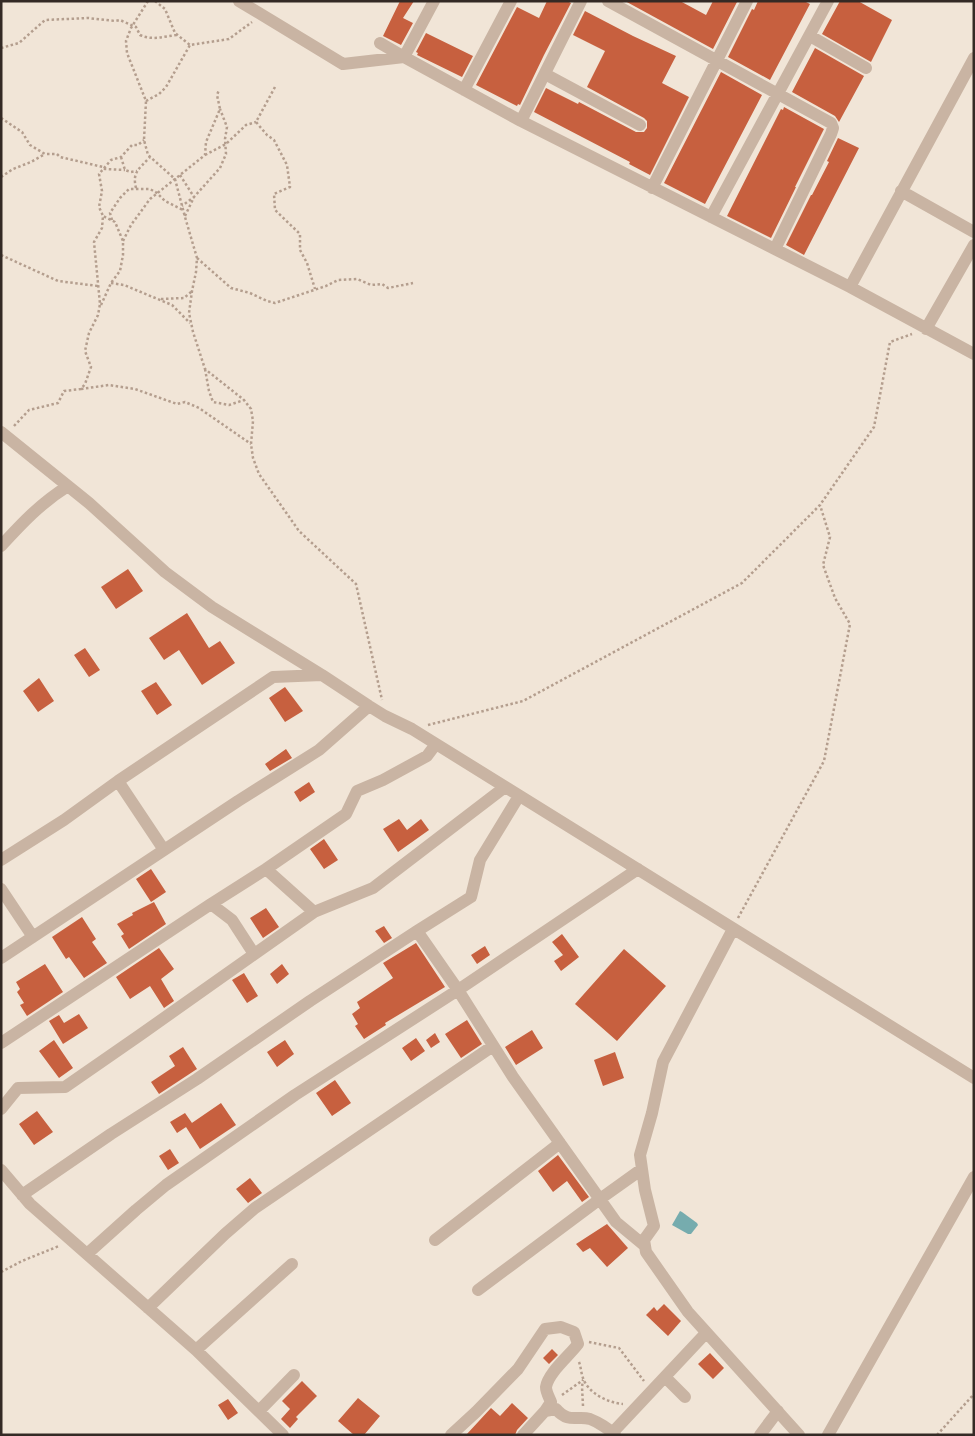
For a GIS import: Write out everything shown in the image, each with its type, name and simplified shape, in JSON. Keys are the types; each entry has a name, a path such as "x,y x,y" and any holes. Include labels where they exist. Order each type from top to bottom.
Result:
{"street":[{"path":"239,1 343,64 404,57"},
{"path":"404,57 434,1"},
{"path":"464,90 510,1"},
{"path":"521,121 581,1"},
{"path":"608,1 831,123 833,128 832,134 775,249"},
{"path":"652,188 747,1"},
{"path":"711,217 828,1"},
{"path":"810,36 866,68"},
{"path":"380,43 521,121 850,287 974,354"},
{"path":"850,287 974,58"},
{"path":"545,74 640,125"},
{"path":"901,191 974,232"},
{"path":"926,329 974,245"},
{"path":"3,433 68,486 165,572 212,607 385,716 412,729 974,1078"},
{"path":"1,546 29,515 50,497 68,486"},
{"path":"1,860 64,820 272,677 322,675"},
{"path":"1,958 238,801 319,750 369,706"},
{"path":"1,1043 211,904 266,870 346,814 357,791 383,780 427,756 436,744"},
{"path":"118,782 164,850"},
{"path":"1,1109 18,1088 65,1087 314,912 373,888 505,787"},
{"path":"22,1195 111,1134 471,897 480,860 519,796"},
{"path":"87,1254 166,1185 295,1095 458,990 638,869"},
{"path":"266,870 314,912"},
{"path":"1,890 34,937"},
{"path":"211,904 232,920 254,954"},
{"path":"733,928 663,1062 652,1113 640,1154 645,1190 654,1226 644,1240 646,1252 688,1312 799,1435"},
{"path":"417,931 458,990 513,1078 616,1222 645,1246"},
{"path":"148,1308 255,1208 494,1046"},
{"path":"435,1240 560,1143"},
{"path":"478,1290 642,1169"},
{"path":"1,1170 30,1204 196,1350 283,1435"},
{"path":"828,1435 974,1177"},
{"path":"196,1350 292,1264"},
{"path":"451,1435 518,1369 545,1329 561,1327 574,1332 576,1344 550,1375 546,1385 548,1406 523,1435"},
{"path":"548,1406 572,1419 590,1419 614,1433 706,1333"},
{"path":"259,1411 294,1375"},
{"path":"662,1380 685,1397"},
{"path":"760,1435 778,1411"}],"path":[{"path":"148,1 132,26 126,42 127,53 146,101 144,140 150,157 175,179 184,217 197,258 189,313 192,332 205,369 212,402 229,405 244,400"},
{"path":"155,1 165,9 175,33 190,45 229,40 256,18 274,23"},
{"path":"1,48 19,43 46,20 88,18 120,20 136,27 140,35 146,38 158,39 178,35"},
{"path":"146,101 160,94 166,87 190,45"},
{"path":"123,241 131,225 150,199 204,156 226,144 246,125 256,122 275,87"},
{"path":"182,208 220,168 226,154 227,127 220,109 217,95 219,90"},
{"path":"204,156 206,142 220,109"},
{"path":"1,118 22,132 30,145 45,154"},
{"path":"256,122 266,135 274,140 287,165 290,187 274,194 275,210 300,234 300,250 307,262 315,289"},
{"path":"81,389 85,384 91,367 85,350 99,309 94,242 102,228 103,216 99,208 102,190 99,174 103,167 111,160 121,157 132,145 138,145 144,140"},
{"path":"1,177 13,169 45,154 57,154 60,157 105,169 137,171"},
{"path":"121,157 125,170"},
{"path":"136,188 134,180 137,171 150,157"},
{"path":"180,174 194,197"},
{"path":"112,220 110,213 129,189 150,189 158,193 164,201 182,208"},
{"path":"184,217 194,197"},
{"path":"99,309 111,284 120,271 123,255 123,241 115,222 103,216"},
{"path":"1,255 58,281 98,286"},
{"path":"197,258 231,288 275,303 338,280 357,279 371,285 382,284 388,288 413,283"},
{"path":"111,284 124,285 172,305 191,324"},
{"path":"159,299 184,298 192,290"},
{"path":"412,729 523,701 742,582 820,505 874,427 890,342 926,329"},
{"path":"205,369 244,400 251,410 253,422 252,458 259,474 299,531 356,584 385,716"},
{"path":"3,433 29,410 58,403 64,391 109,385 135,389 177,404 185,402 199,408 251,444"},
{"path":"733,928 824,760 850,624 835,598 823,565 830,537 820,505"},
{"path":"1,1272 22,1261 71,1241"},
{"path":"590,1419 583,1406 583,1380 576,1344 619,1348 646,1383 662,1380"},
{"path":"583,1380 594,1394 617,1404 639,1404"},
{"path":"548,1406 583,1380"},
{"path":"937,1435 974,1394"}],"water":[{"path":"680,1211 698,1225 691,1234 672,1225"}],"building":[{"path":"400,1 414,1 403,18 413,23 401,45 383,36"},
{"path":"547,1 567,1 571,3 520,105 518,104 517,106 476,85 517,7 539,18"},
{"path":"625,1 680,1 706,15 713,1 737,2 713,49"},
{"path":"758,1 804,1 810,4 770,80 728,57 752,9 754,10"},
{"path":"840,1 858,1 892,20 871,62 822,34"},
{"path":"585,11 676,56 662,83 689,97 650,175 629,164 630,162 534,112 546,88 578,104 579,102 636,132 644,132 647,128 647,121 644,118 587,87 605,51 573,35"},
{"path":"426,33 473,56 462,77 417,55 418,53 416,52"},
{"path":"815,48 864,76 839,122 835,116 792,92"},
{"path":"721,72 762,95 705,204 664,183"},
{"path":"784,107 824,129 771,238 727,216 781,109 783,110"},
{"path":"838,138 859,148 804,255 786,245 829,162 827,161"},
{"path":"128,569 143,591 116,609 101,587"},
{"path":"187,613 209,648 220,641 235,663 202,685 179,650 164,660 149,638"},
{"path":"85,648 100,670 89,677 74,655"},
{"path":"39,678 54,701 38,712 23,691"},
{"path":"156,682 172,705 157,715 141,691"},
{"path":"285,687 303,711 285,722 269,698"},
{"path":"286,749 292,758 270,771 265,764"},
{"path":"309,782 315,792 300,802 294,792"},
{"path":"399,819 407,830 421,819 429,830 398,852 383,829"},
{"path":"324,839 338,860 324,869 310,849"},
{"path":"151,869 166,892 151,902 136,879"},
{"path":"154,902 166,924 129,949 121,936 124,934 117,924 133,915 132,913"},
{"path":"266,908 279,927 263,938 250,918"},
{"path":"82,917 96,939 92,942 107,963 84,978 69,957 66,959 52,937"},
{"path":"384,926 392,938 384,943 375,931"},
{"path":"562,934 579,957 561,971 554,961 563,955 552,942"},
{"path":"416,943 445,987 385,1023 386,1025 364,1039 355,1026 358,1024 352,1014 360,1008 357,1002 393,978 383,963"},
{"path":"485,946 490,955 477,964 471,955"},
{"path":"159,948 174,969 161,979 174,1001 164,1008 150,986 130,999 116,977"},
{"path":"624,949 666,986 617,1041 575,1004"},
{"path":"45,964 63,992 27,1016 20,1005 24,1003 17,992 20,989 16,982"},
{"path":"282,964 289,974 277,984 270,974"},
{"path":"244,973 258,996 247,1003 232,980"},
{"path":"79,1014 88,1028 63,1044 49,1021 59,1015 64,1023"},
{"path":"467,1020 482,1044 461,1058 445,1034"},
{"path":"532,1030 543,1048 516,1065 505,1047"},
{"path":"435,1033 440,1042 431,1048 426,1040"},
{"path":"416,1038 425,1051 411,1061 402,1048"},
{"path":"54,1040 73,1068 59,1078 39,1051"},
{"path":"285,1040 294,1054 277,1067 267,1052"},
{"path":"183,1047 197,1069 159,1094 151,1082 175,1066 169,1056"},
{"path":"615,1052 624,1078 603,1086 594,1060"},
{"path":"335,1080 351,1103 332,1116 316,1093"},
{"path":"221,1103 236,1125 200,1149 186,1127"},
{"path":"37,1111 53,1132 34,1145 19,1124"},
{"path":"185,1113 192,1123 177,1133 170,1122"},
{"path":"170,1149 179,1163 168,1170 159,1156"},
{"path":"558,1155 589,1197 582,1202 567,1181 553,1192 538,1171"},
{"path":"250,1178 262,1193 248,1203 236,1189"},
{"path":"607,1224 628,1248 607,1267 590,1248 583,1252 576,1244"},
{"path":"664,1304 681,1321 668,1336 646,1315 654,1307 657,1311"},
{"path":"552,1349 558,1355 549,1364 543,1358"},
{"path":"710,1353 724,1368 713,1379 698,1364"},
{"path":"302,1381 317,1396 296,1417 298,1419 290,1428 281,1419 290,1409 282,1401"},
{"path":"358,1398 380,1416 364,1435 354,1435 338,1421"},
{"path":"228,1399 238,1413 228,1420 218,1405"},
{"path":"512,1403 528,1418 515,1435 466,1435 491,1408 500,1416"}]}
